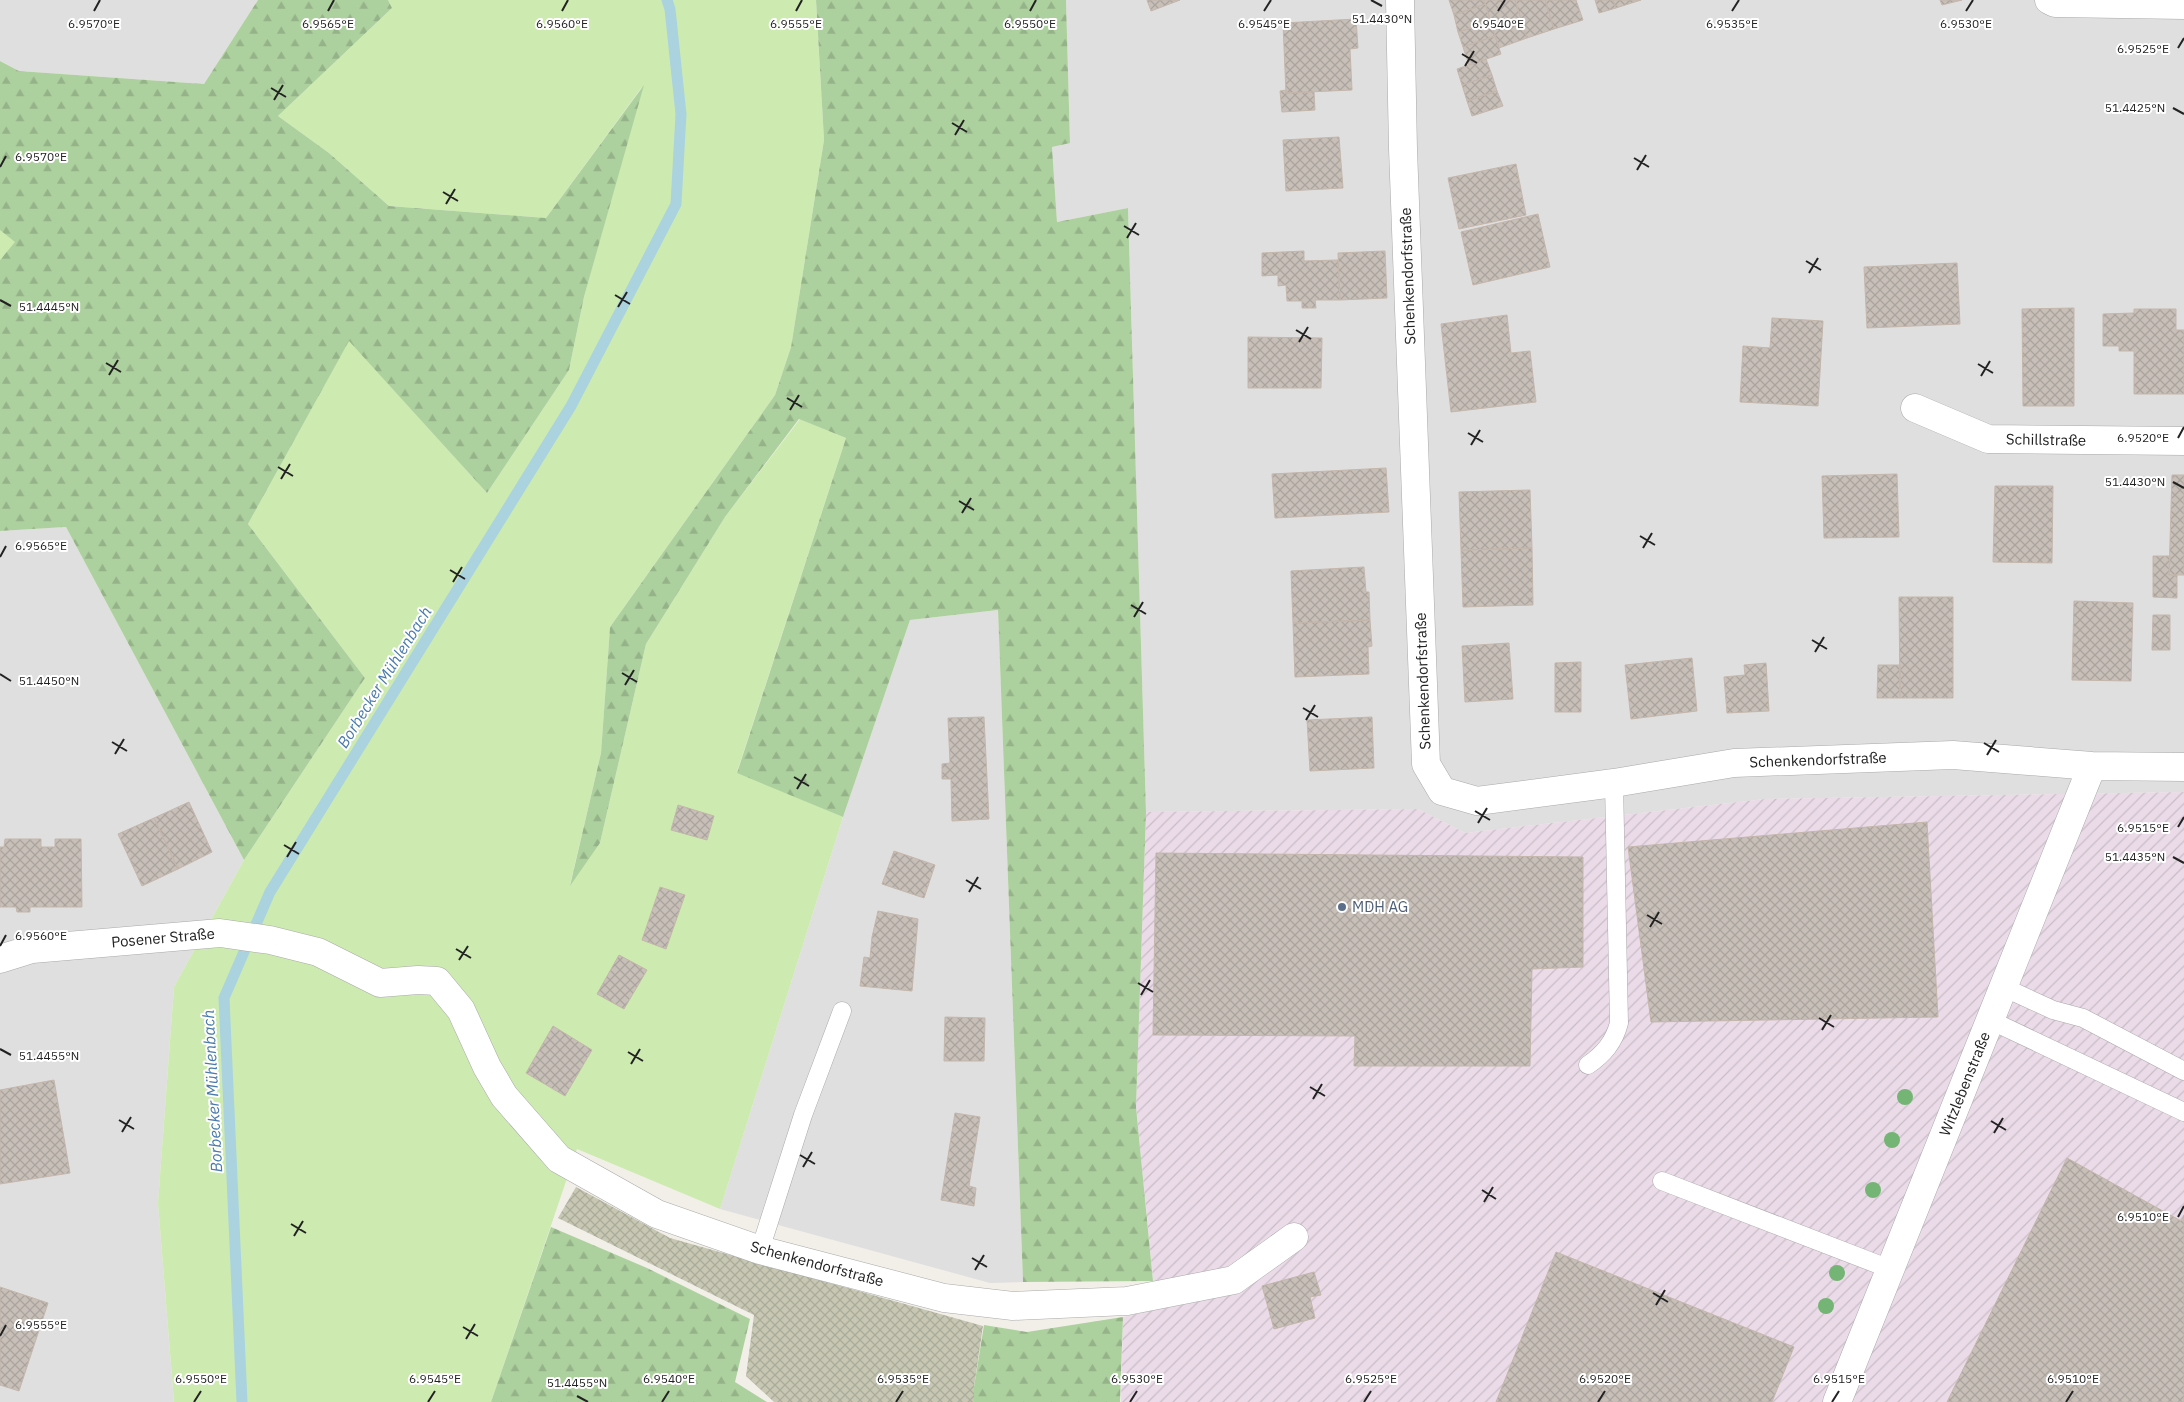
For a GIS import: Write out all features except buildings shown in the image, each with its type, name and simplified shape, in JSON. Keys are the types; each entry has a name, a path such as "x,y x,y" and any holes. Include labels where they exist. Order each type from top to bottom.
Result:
{"street":[{"name":"Schenkendorfstraße","path":"1400,0 1403,149 1426,764 1442,791 1477,801 1614,783 1734,763 1953,755 2092,766 2184,768"},
{"path":"2049,0 2055,3 2184,5"},
{"name":"Schillstraße","path":"1915,408 1988,439 2184,441"},
{"name":"Witzlebenstraße","path":"1837,1402 2092,766"},
{"name":"Posener Straße","path":"0,958 32,950 220,933 270,940 318,952 380,983 418,980 438,981"},
{"name":"Schenkendorfstraße","path":"438,981 461,1010 487,1067 504,1096 559,1159 657,1214 760,1250 944,1298 1013,1306 1127,1301 1234,1280 1294,1237"}],"lane":[{"path":"1588,1066 1603,1055 1615,1038 1619,1023 1614,783"},
{"path":"2003,987 2053,1010 2083,1018 2184,1071"},
{"path":"760,1250 803,1115 842,1011"},
{"path":"1990,1020 2184,1112"},
{"path":"1662,1181 1890,1269"}],"shaded area":[{"path":"0,0 258,0 204,84 19,71 0,61"},
{"path":"1066,0 2184,0 2184,792 1765,799 1465,833 1418,809 1146,812 1128,208 1057,222 1052,147 1070,142"},
{"path":"66,527 244,860 174,987 158,1203 174,1402 0,1402 0,531"},
{"path":"998,610 1023,1282 990,1283 720,1209 843,817 910,620"},
{"path":"2184,792 2184,1402 1121,1402 1123,1317 1156,1309 1136,1107 1146,812 1418,809 1465,833 1765,799"},
{"path":"576,1187 670,1238 983,1326 974,1387 974,1402 774,1402 746,1376 754,1315 558,1218"}],"green space":[{"path":"258,0 388,0 392,8 278,116 329,153 389,206 546,218 644,85 584,297 569,370 487,493 349,341 248,524 365,678 244,860 66,527 0,531 0,260 15,242 0,230 0,61 19,71 204,84"},
{"path":"388,0 816,0 824,140 791,347 775,395 610,627 601,753 570,885 600,843 646,644 725,517 800,419 846,438 737,772 843,817 720,1209 577,1149 491,1402 174,1402 158,1203 174,987 244,860 365,678 248,524 349,340 487,493 569,370 584,297 642,87 546,218 389,206 329,153 278,116 392,8"},
{"path":"816,0 1066,0 1070,143 1052,147 1057,222 1128,208 1146,812 1136,1107 1153,1281 1023,1282 998,610 910,620 843,817 737,773 846,438 799,419 725,517 646,644 600,843 570,886 601,753 610,627 775,395 791,347 824,140"},
{"path":"0,229 16,242 0,260"},
{"path":"551,1227 647,1268 750,1319 735,1382 767,1402 491,1402"},
{"path":"1123,1317 1120,1402 974,1402 974,1387 984,1325 1027,1332"}],"waterway":[{"name":"Borbecker Mühlenbach","path":"242,1402 224,998 270,892 571,406 676,204 681,114 670,9 667,0"}],"place":[{"name":"MDH AG","path":"1342,907"}]}
